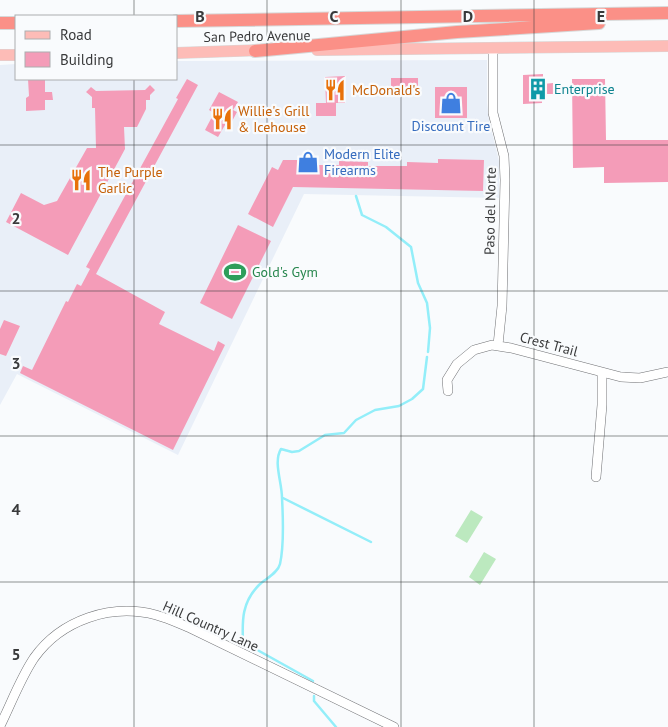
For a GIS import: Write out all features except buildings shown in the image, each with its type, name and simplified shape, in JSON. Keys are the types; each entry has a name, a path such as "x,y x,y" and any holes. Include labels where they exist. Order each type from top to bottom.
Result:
{"highway":[{"path":"178,21 668,13"},
{"path":"255,50 524,27 668,18"},
{"path":"0,24 15,23"}],"main road":[{"name":"San Pedro Avenue","path":"178,52 668,46"},
{"path":"0,55 15,55"}],"street":[{"name":"Paso del Norte","path":"493,48 493,113 504,156 506,180 502,306 498,345"},
{"name":"Crest Trail","path":"448,391 447,380 451,372 467,354 482,347 498,345 621,377 640,378 668,372"},
{"path":"596,477 602,405 602,372"},
{"name":"Hill Country Lane","path":"0,726 30,666 48,642 70,626 81,621 114,612 156,615 188,627 394,727"}],"shaded area":[{"path":"487,60 487,103 499,161 499,198 304,194 178,455 17,374 0,405 0,65 15,64 15,80 178,80 178,61"}],"green space":[{"path":"471,510 483,517 467,543 455,536"},
{"path":"484,552 496,559 480,585 469,577"}],"waterway":[{"path":"356,196 362,215 386,227 411,247 418,283 427,303 430,328 428,352"},
{"path":"313,681 243,642 243,619 249,598 253,591 277,570 280,564 283,522 282,492 278,466 279,454 281,449 292,452 299,451 325,435 344,433 356,420 375,410 399,406 412,399 423,389 427,357"},
{"path":"283,498 371,542"},
{"path":"314,696 314,701 336,727"}],"place":[{"name":"Enterprise","path":"538,89"},
{"name":"McDonald's","path":"335,90"},
{"name":"Discount Tire","path":"451,103"},
{"name":"Willie's Grill & Icehouse","path":"222,119"},
{"name":"Modern Elite Firearms","path":"308,162"},
{"name":"The Purple Garlic","path":"81,180"},
{"name":"Gold's Gym","path":"235,272"}]}
